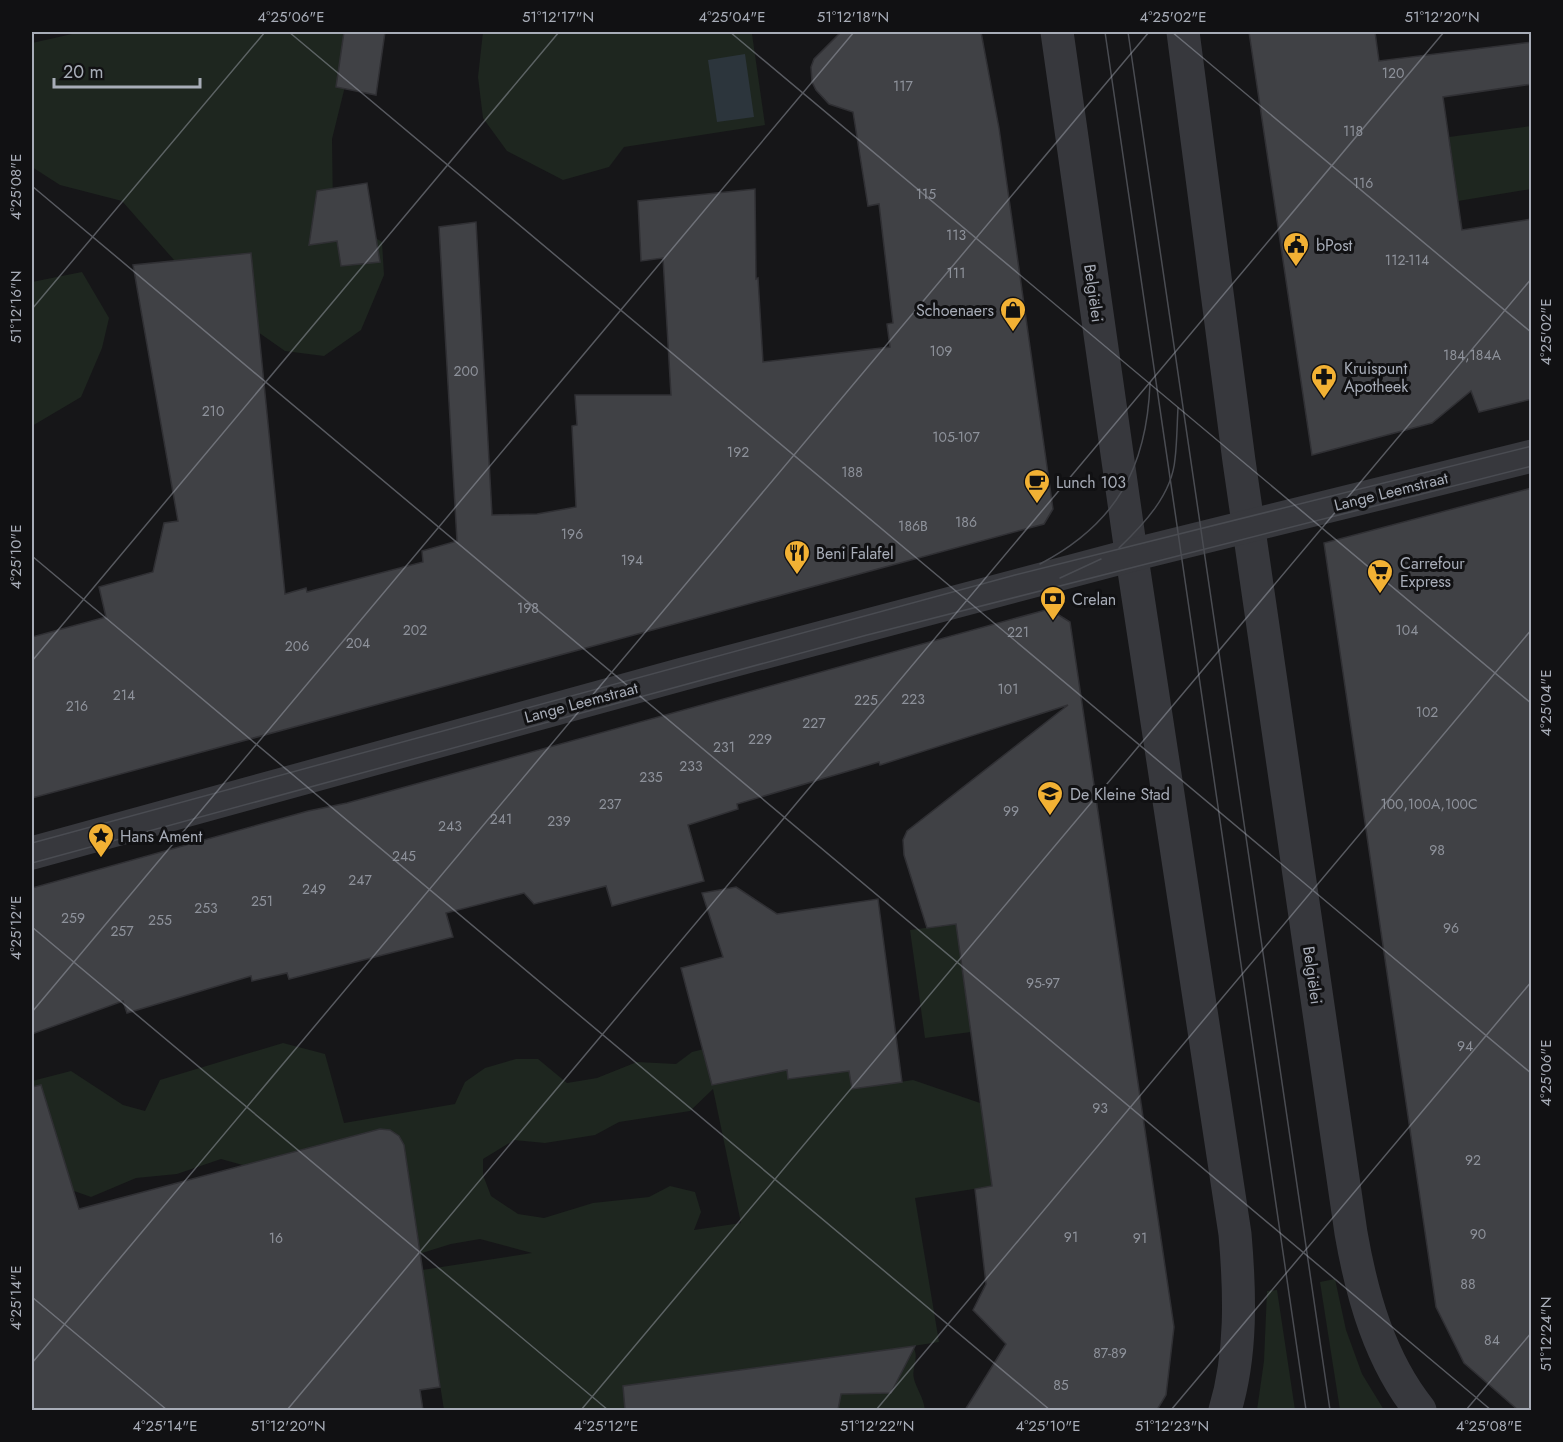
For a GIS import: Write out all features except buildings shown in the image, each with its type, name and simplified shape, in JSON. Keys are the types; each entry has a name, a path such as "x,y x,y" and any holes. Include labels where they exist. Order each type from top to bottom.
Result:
{"street":[{"name":"Belgiëlei","path":"1057,32 1132,555 1235,1234 1240,1293 1237,1342 1225,1410"},
{"name":"Belgiëlei","path":"1183,32 1250,526 1352,1242 1367,1303 1387,1361 1420,1410"},
{"name":"Lange Leemstraat","path":"1250,526 1532,456"},
{"path":"1132,555 1250,526"},
{"name":"Lange Leemstraat","path":"32,853 683,674 1132,555"}],"shaded area":[{"path":"81,32 364,32 351,62 332,139 333,211 382,242 384,275 361,330 324,356 285,351 204,294 122,201 60,185 32,167 32,43"},
{"path":"483,32 729,32 728,34 752,34 765,125 624,147 609,167 563,180 507,151 483,118 478,77"},
{"path":"745,54 754,117 717,122 708,60"},
{"path":"1531,126 1531,189 1458,201 1449,137"},
{"path":"82,272 109,318 102,348 81,397 32,426 32,282"},
{"path":"962,923 959,949 971,1032 925,1038 910,930"},
{"path":"283,1043 325,1054 344,1123 455,1104 465,1082 485,1068 516,1059 538,1059 567,1083 597,1078 637,1062 676,1064 692,1052 716,1046 720,1083 787,1070 788,1078 851,1070 852,1089 913,1080 983,1104 1000,1185 915,1198 939,1342 913,1346 916,1355 914,1379 925,1410 809,1410 808,1407 694,1377 687,1410 444,1410 422,1270 532,1253 480,1239 451,1244 409,1257 264,1171 221,1159 177,1174 136,1178 91,1197 32,1176 32,1081 71,1071 123,1105 145,1111 160,1080","holes":["713,1089 741,1223 694,1230 701,1212 695,1192 670,1186 649,1197 593,1203 544,1218 518,1214 491,1196 483,1175 483,1159 514,1140 545,1143 595,1135 619,1122 690,1111"]},
{"path":"1335,1279 1346,1330 1362,1374 1384,1410 1340,1410 1320,1282"},
{"path":"1277,1290 1295,1410 1257,1410 1264,1361 1267,1291"}],"tram line":[{"path":"1105,32 1306,1410"},
{"path":"1128,32 1330,1410"},
{"path":"1040,564 1089,531 1107,512 1122,490 1134,467 1142,442 1148,414 1150,383"},
{"path":"1119,548 1155,508 1168,485 1175,459 1178,408"},
{"path":"32,843 1015,575 1532,446"},
{"path":"32,863 867,635 1532,466"},
{"path":"1060,578 1101,559"}],"place":[{"name":"bPost","path":"1296,268"},
{"name":"Schoenaers","path":"1013,333"},
{"name":"Kruispunt Apotheek","path":"1324,400"},
{"name":"Lunch 103","path":"1037,505"},
{"name":"Beni Falafel","path":"797,576"},
{"name":"Carrefour Express","path":"1380,595"},
{"name":"Crelan","path":"1053,622"},
{"name":"De Kleine Stad","path":"1050,817"},
{"name":"Hans Ament","path":"101,859"}]}
